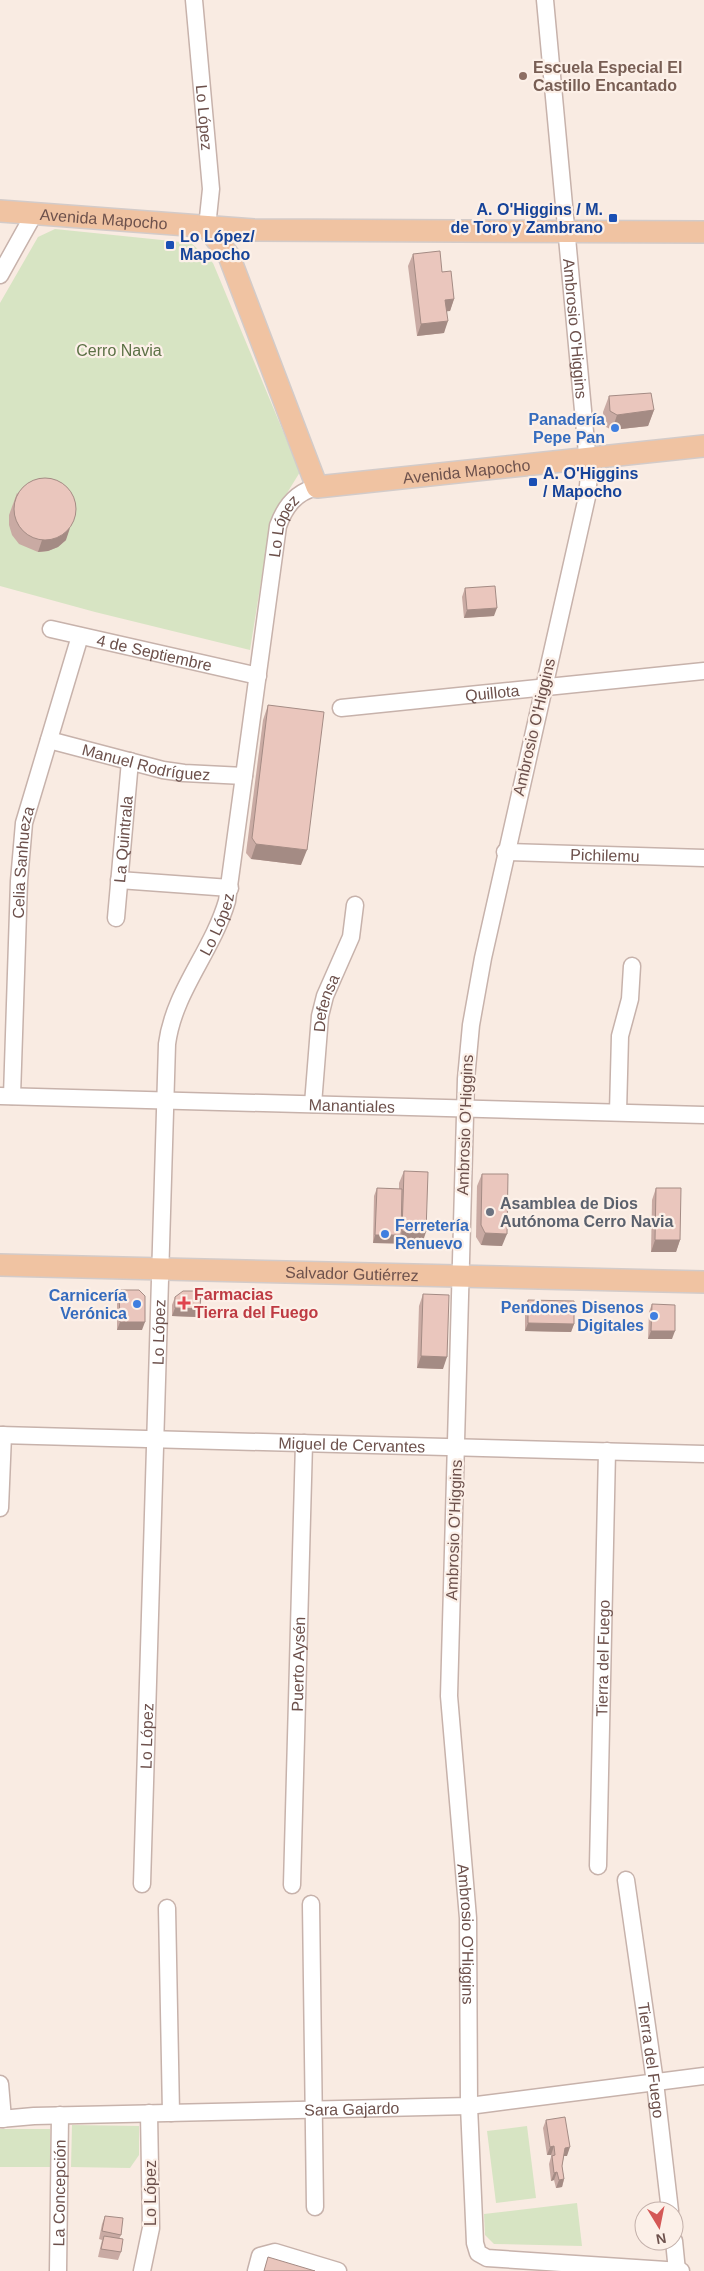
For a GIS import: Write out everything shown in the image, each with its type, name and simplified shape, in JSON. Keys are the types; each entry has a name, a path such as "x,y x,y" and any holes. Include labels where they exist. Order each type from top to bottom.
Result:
{"main road":[{"name":"Avenida Mapocho","path":"0,211 254,230 704,232"},
{"name":"Lo López","path":"207,226 229,256 317,487"},
{"path":"229,256 240,241 254,230"},
{"name":"Avenida Mapocho","path":"317,487 704,446"},
{"name":"Salvador Gutiérrez","path":"0,1265 704,1282"}],"street":[{"name":"Lo López","path":"194,0 211,189 207,226"},
{"name":"Ambrosio O'Higgins","path":"545,0 588,458 587,497 542,687 471,1025 465,1108 449,1705 468,1918 469,2106 475,2242 478,2253 487,2258 679,2271"},
{"path":"0,275 34,214"},
{"name":"Lo López","path":"142,1884 167,1044 174,1011 218,928 230,888 278,526 293,499 308,489 317,487"},
{"name":"4 de Septiembre","path":"51,629 258,676"},
{"name":"Celia Sanhueza","path":"6,1096 24,823 80,636"},
{"name":"Quillota","path":"341,708 704,671"},
{"name":"Manuel Rodríguez","path":"49,740 184,773 244,776"},
{"name":"La Quintrala","path":"116,918 130,761"},
{"name":"Pichilemu","path":"506,852 704,858"},
{"path":"119,880 230,888"},
{"name":"Defensa","path":"314,1104 320,1016 325,996 351,937 356,904"},
{"path":"618,1112 620,1036 630,999 632,966"},
{"name":"Manantiales","path":"6,1096 704,1115"},
{"path":"0,1508 1,1435"},
{"name":"Miguel de Cervantes","path":"1,1435 704,1454"},
{"name":"Puerto Aysén","path":"292,1885 304,1443"},
{"name":"Tierra del Fuego","path":"598,1866 607,1451"},
{"name":"Tierra del Fuego","path":"626,1880 655,2082 669,2201"},
{"path":"311,1904 314,2207"},
{"path":"167,1908 171,2113"},
{"name":"Sara Gajardo","path":"1,2119 60,2115 469,2106 704,2076"},
{"path":"0,2084 1,2119"},
{"name":"Lo López","path":"142,2271 151,2228 149,2113"},
{"name":"La Concepción","path":"58,2271 60,2115"},
{"path":"676,2251 679,2271"},
{"path":"256,2271 260,2256 275,2252 338,2271"}],"green space":[{"name":"Cerro Navia","path":"55,229 191,243 213,263 300,472 271,519 250,650 95,612 0,586 0,303 38,237"},
{"path":"72,2125 139,2126 139,2155 130,2168 71,2167"},
{"path":"527,2126 536,2198 496,2203 487,2131"},
{"path":"0,2129 50,2129 50,2167 0,2167"},
{"path":"577,2203 582,2246 494,2244 485,2235 484,2214"}],"building":[{"path":"440,251 442,272 451,271 454,299 445,300 448,321 421,324 413,254"},
{"path":"651,393 654,410 617,415 610,411 609,396"},
{"path":"45,478 57,480 67,487 74,497 76,509 74,521 67,531 57,538 45,540 33,538 23,531 16,521 14,509 16,497 23,487 33,480"},
{"path":"495,586 497,608 467,610 465,588"},
{"path":"268,705 324,712 307,850 256,844 252,838"},
{"path":"404,1171 428,1172 426,1232 402,1231"},
{"name":"Asamblea de Dios Autónoma Cerro Navia","path":"482,1174 508,1174 507,1234 485,1233 481,1225"},
{"path":"377,1188 402,1189 401,1235 375,1235"},
{"path":"656,1188 681,1188 680,1240 655,1240"},
{"path":"119,1290 139,1290 145,1296 145,1322 120,1322"},
{"path":"183,1291 201,1291 200,1309 175,1308 175,1297"},
{"path":"423,1294 449,1295 447,1357 421,1356"},
{"path":"528,1300 574,1301 574,1324 528,1323"},
{"path":"652,1304 675,1305 675,1331 651,1331"},
{"path":"565,2117 570,2147 565,2148 562,2166 564,2179 559,2180 557,2172 554,2173 552,2156 555,2155 554,2146 550,2147 546,2120"},
{"path":"105,2216 123,2218 121,2235 102,2231"},
{"path":"104,2236 123,2239 121,2252 101,2249"},
{"path":"268,2257 315,2271 264,2271"}],"place":[{"name":"Escuela Especial El Castillo Encantado","path":"523,76"},
{"name":"A. O'Higgins / M. de Toro y Zambrano","path":"613,218"},
{"name":"Lo López/ Mapocho","path":"170,245"},
{"name":"Panadería Pepe Pan","path":"615,428"},
{"name":"A. O'Higgins / Mapocho","path":"533,482"},
{"name":"Asamblea de Dios Autónoma Cerro Navia","path":"490,1212"},
{"name":"Ferretería Renuevo","path":"385,1234"},
{"name":"Farmacias Tierra del Fuego","path":"184,1303"},
{"name":"Carnicería Verónica","path":"137,1304"},
{"name":"Pendones Disenos Digitales","path":"654,1316"}]}
